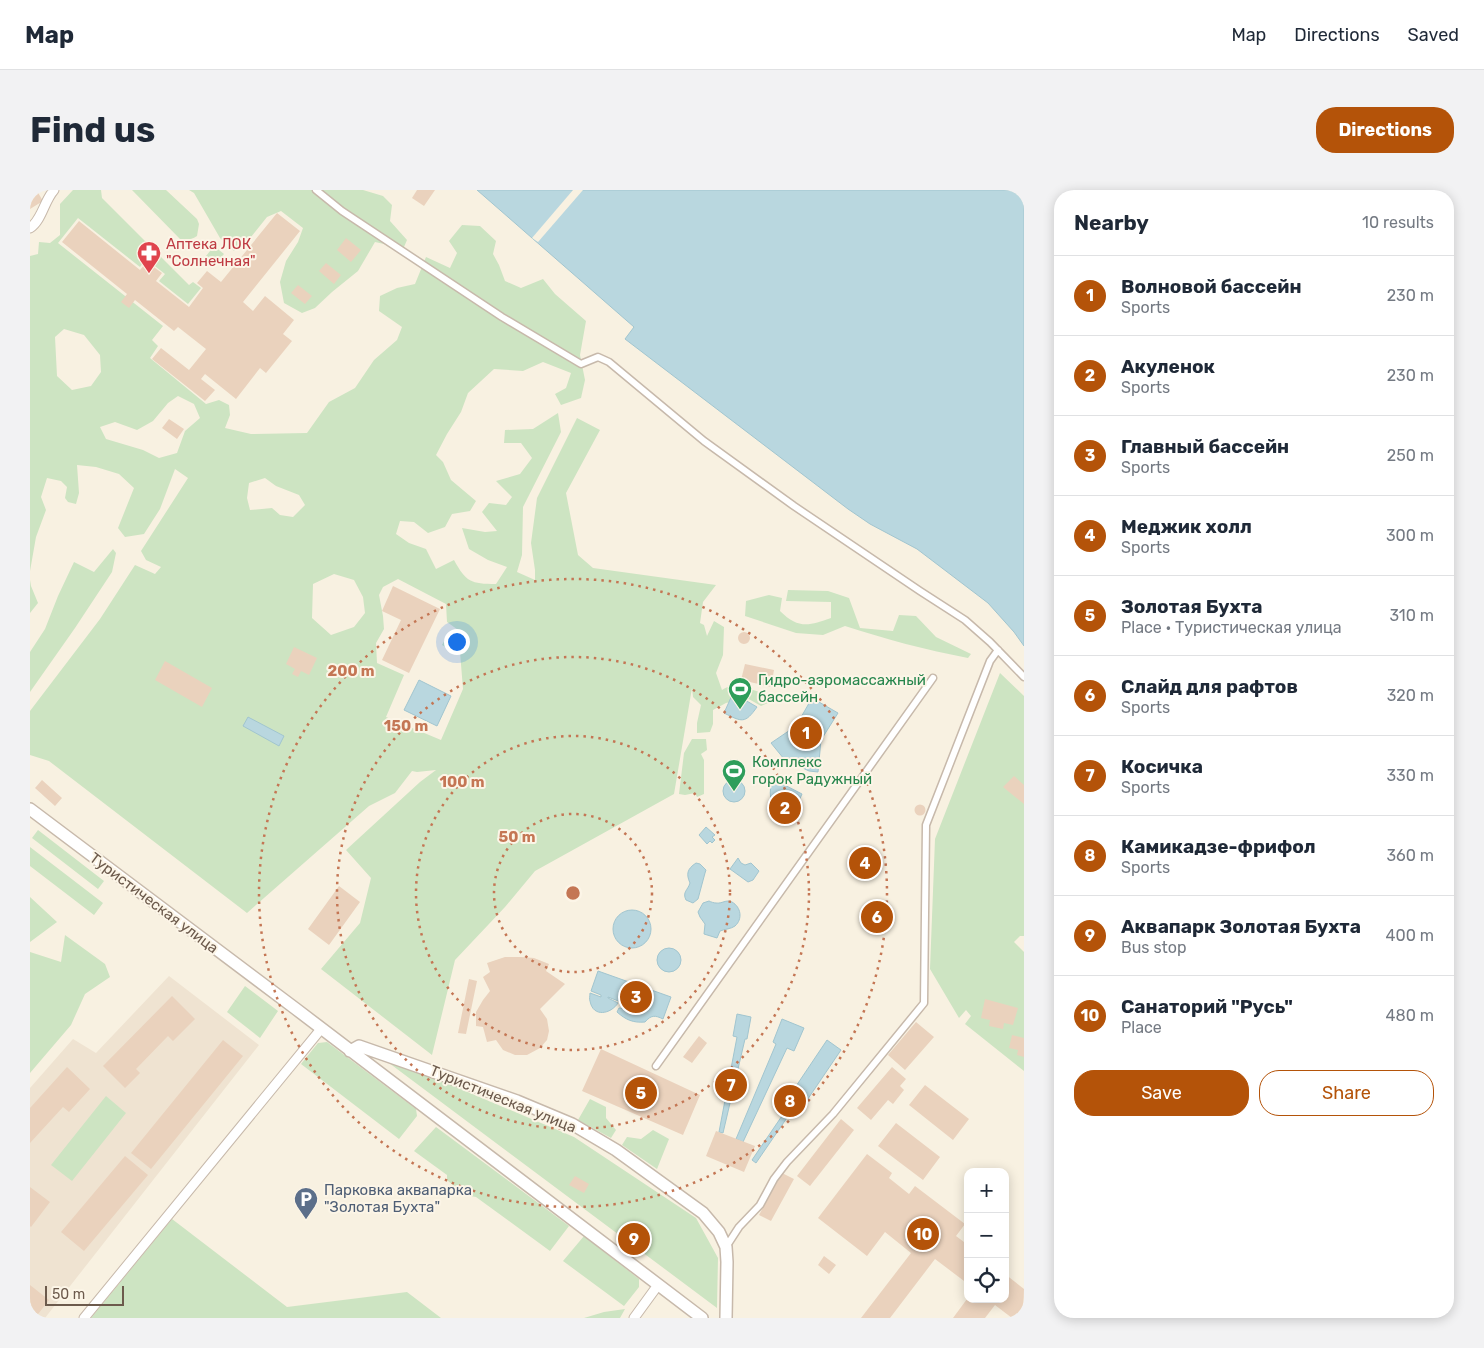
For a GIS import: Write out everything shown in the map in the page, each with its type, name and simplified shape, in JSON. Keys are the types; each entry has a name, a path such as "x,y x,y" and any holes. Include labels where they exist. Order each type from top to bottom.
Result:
{"street":[{"path":"30,228 35,224 54,190"},
{"path":"316,190 342,211 502,317 581,364 598,357 608,362 704,441 794,506 965,620 1024,676"},
{"path":"726,1247 739,1227 760,1205 774,1179 787,1162 832,1114 924,1002 926,825 990,661 998,650"},
{"path":"656,1066 933,678"},
{"name":"Туристическая улица","path":"30,809 702,1318"},
{"path":"84,1318 321,1029"},
{"name":"Туристическая улица","path":"350,1051 359,1046 517,1101 572,1124 616,1150 703,1213 719,1232 726,1247 726,1318"},
{"path":"634,1318 658,1285"}],"shaded area":[{"path":"169,976 259,1045 45,1318 30,1318 30,1088 73,1039 96,1053"}],"green space":[{"path":"73,190 101,190 102,198 189,285 193,282 201,288 188,304 159,281 165,274 146,259 140,267 78,218 58,243 163,326 152,340 158,346 150,358 206,404 219,400 229,405 230,415 225,428 251,434 307,433 329,402 355,388 374,360 397,340 402,327 379,311 380,296 397,288 415,284 426,257 450,268 457,253 449,241 462,225 480,226 496,241 493,254 505,281 521,288 543,279 555,294 586,321 580,355 585,380 581,398 561,405 555,394 566,388 571,373 543,362 523,371 494,369 468,393 461,412 436,455 443,462 451,480 476,501 470,511 452,514 445,527 428,533 414,522 400,521 396,534 409,543 426,549 436,569 454,560 462,573 470,580 496,584 507,567 488,560 469,549 462,528 485,532 497,531 482,512 489,503 506,505 512,497 496,481 520,474 532,458 521,443 504,443 505,430 533,429 558,413 561,432 523,507 522,555 517,572 535,580 531,543 537,498 577,418 600,430 566,493 578,555 593,568 716,585 703,602 700,623 704,625 707,636 714,621 724,627 723,655 716,673 722,690 732,686 743,687 772,699 761,706 747,698 726,703 713,710 713,724 710,732 697,733 701,705 693,697 692,688 674,794 535,871 505,907 455,960 432,1055 321,969 360,923 371,878 346,850 420,782 436,770 412,771 395,793 369,806 247,913 49,761 30,755 30,711 100,619 135,565 155,574 161,567 146,560 141,551 188,478 175,469 160,509 144,534 125,537 118,528 134,488 119,474 96,467 77,465 79,493 76,504 68,502 65,498 67,487 61,481 47,478 41,497 46,510 36,537 30,571 30,256 38,254 39,242 50,243 60,235 60,204","holes":["64,329 84,335 100,355 101,372 91,386 72,390 57,376 55,337","178,396 194,404 200,418 185,431 177,453 159,458 143,450 106,439 100,427 115,422 137,430 153,421 168,403","265,478 276,486 299,495 305,505 293,517 280,515 272,508 250,510 247,498 249,483","334,574 354,580 363,597 365,613 354,627 331,635 312,618 313,584","398,579 446,604 447,622 468,637 466,646 448,634 442,645 454,652 460,652 463,689 441,740 386,717 404,675 377,663 376,643 384,629 379,595 383,587"]},
{"path":"132,190 166,190 197,219 199,224 197,236 189,239 180,239"},
{"path":"189,190 363,190 383,196 392,205 390,221 407,240 401,254 384,244 375,242 358,271 315,308 302,313 284,303 280,282 286,261 298,242 303,228 281,211 267,217 247,242 234,251 220,238 194,193"},
{"path":"214,246 224,254 215,264 206,256"},
{"path":"113,549 116,553 112,572 30,692 30,652 45,629 74,562 94,572"},
{"path":"30,580 38,603 30,613"},
{"path":"788,590 828,591 849,598 860,628 893,631 899,615 916,616 936,637 971,654 968,658 890,640 845,626 823,635 796,633 745,616 746,601 769,595 782,598 780,611 792,621 810,624 831,618 831,602 786,601"},
{"path":"1000,673 1024,696 1024,936 1020,936 1014,942 1024,952 1024,1071 965,1024 971,1016 966,1010 959,1018 930,969 935,839"},
{"path":"692,739 706,739 707,750 701,754 704,760 704,794 697,797 695,793 679,794 684,753"},
{"path":"38,830 104,881 98,889 32,838"},
{"path":"30,847 103,903 94,915 30,866"},
{"path":"30,897 57,922 30,942"},
{"path":"65,935 105,964 110,977 85,994 71,1025 30,1073 30,952 61,962"},
{"path":"245,986 278,1011 260,1038 227,1012"},
{"path":"327,1042 416,1109 417,1116 399,1139 301,1064 318,1043"},
{"path":"392,1060 574,1137 696,1218 718,1258 717,1308 389,1063"},
{"path":"106,1096 126,1113 72,1181 51,1165"},
{"path":"590,1099 606,1107 606,1118 616,1130 611,1138 578,1120"},
{"path":"436,1127 569,1226 550,1251 476,1197 464,1195 447,1180 447,1175 414,1151"},
{"path":"653,1130 669,1139 657,1169 622,1145 627,1137 641,1139"},
{"path":"172,1219 287,1307 407,1292 441,1318 91,1318"},
{"path":"584,1236 639,1279 639,1287 624,1306 563,1261"},
{"path":"625,1309 620,1318 584,1318 604,1312"}],"water":[{"path":"477,190 1024,190 1024,646 988,603 917,549 870,524 848,509 625,339 634,327"},
{"path":"419,680 451,696 437,726 404,710"},
{"name":"Гидро-аэромассажный бассейн","path":"733,693 757,707 746,719 739,720 724,713"},
{"path":"812,698 838,713 821,740 818,772 809,771 784,759 771,743 796,726"},
{"path":"248,717 284,736 279,746 243,726"},
{"path":"773,779 802,794 789,823 778,816 773,808 770,793"},
{"name":"Комплекс горок Радужный","path":"734,780 742,783 745,791 742,799 734,802 726,799 723,791 726,783"},
{"path":"706,827 715,835 712,837 715,840 712,843 710,841 707,844 699,835"},
{"path":"738,858 741,863 745,865 751,863 759,871 753,880 748,882 730,869"},
{"path":"696,863 706,870 698,899 693,903 686,900 685,895 690,883 688,872"},
{"path":"709,901 713,903 732,902 740,913 738,923 732,928 720,931 717,938 704,934 705,924 698,912 703,903"},
{"path":"632,910 646,915 651,929 646,943 632,948 618,943 613,929 618,915"},
{"path":"669,948 677,952 681,960 677,968 669,972 661,968 657,960 661,952"},
{"path":"598,971 671,997 663,1019 653,1016 645,1022 630,1020 617,1012 619,1008 631,1009 634,1007 608,997 618,1003 615,1007 607,1012 595,1010 590,1000 590,993 601,997 601,995 591,991"},
{"path":"737,1014 751,1017 723,1133 719,1132 737,1037 733,1036"},
{"path":"782,1019 804,1028 794,1051 787,1048 743,1142 736,1139 776,1044 773,1042"},
{"path":"827,1040 841,1050 799,1112 793,1109 756,1163 752,1160 788,1107 784,1104"}],"pier":[{"path":"573,190 583,190 538,242 532,238"}],"building":[{"path":"417,190 435,190 424,206 412,198"},
{"path":"37,191 43,201 30,209 30,196"},
{"path":"277,213 300,231 243,302 253,311 265,296 294,320 283,334 292,341 266,373 260,368 236,399 205,374 201,379 215,390 205,401 152,359 161,348 189,370 206,349 178,327 174,331 135,300 129,308 121,302 127,294 62,242 79,221 140,270 147,262 162,273 156,281 189,307 203,288 197,283 207,271 221,282"},
{"path":"346,238 361,250 351,262 337,250"},
{"path":"326,263 341,275 334,284 319,271"},
{"path":"298,285 312,296 305,304 291,293"},
{"path":"169,419 184,429 177,439 162,428"},
{"path":"393,586 440,609 409,673 382,660 401,620 382,611"},
{"path":"742,632 746,632 750,638 746,644 742,644 738,640 738,636"},
{"path":"294,647 317,658 309,675 301,671 298,677 292,674 295,669 286,664"},
{"path":"165,661 212,688 202,707 155,680"},
{"path":"745,664 774,670 771,687 741,680"},
{"path":"1014,776 1024,785 1024,804 1003,787"},
{"path":"42,780 62,798 55,806 35,788"},
{"path":"920,804 926,810 920,816 914,810"},
{"path":"339,886 360,902 329,945 308,929"},
{"path":"505,957 534,958 549,964 546,971 565,984 540,1009 547,1019 549,1031 547,1040 540,1048 527,1055 515,1055 503,1050 496,1040 487,1042 483,1027 476,1026 476,1012 490,991 483,977 490,972 487,963"},
{"path":"469,979 477,981 466,1034 458,1033"},
{"path":"172,996 195,1019 173,1041 168,1036 136,1069 140,1073 125,1088 103,1066"},
{"path":"985,999 1018,1008 1013,1025 1004,1023 1003,1029 989,1026 990,1020 981,1018"},
{"path":"916,1022 934,1037 905,1070 888,1055"},
{"path":"1012,1035 1024,1038 1024,1057 1017,1055 1018,1050 1009,1048"},
{"path":"699,1036 707,1043 692,1063 683,1057"},
{"path":"223,1040 243,1056 151,1169 131,1153"},
{"path":"601,1049 700,1095 683,1135 582,1091"},
{"path":"67,1067 90,1089 69,1112 63,1107 30,1143 30,1108"},
{"path":"892,1067 906,1079 900,1086 904,1090 893,1104 888,1100 871,1120 857,1108"},
{"path":"925,1085 969,1119 953,1140 909,1105"},
{"path":"841,1119 854,1130 810,1186 797,1176"},
{"path":"896,1123 940,1157 923,1180 878,1146"},
{"path":"716,1131 755,1146 744,1172 706,1156"},
{"path":"867,1154 892,1173 889,1178 909,1194 915,1186 964,1223 956,1236 964,1242 964,1281 935,1259 890,1318 861,1318 911,1253 885,1232 867,1256 818,1218"},
{"path":"125,1156 148,1175 84,1251 61,1232"},
{"path":"782,1173 794,1179 771,1221 759,1215"},
{"path":"575,1176 589,1184 584,1193 569,1185"},
{"path":"30,1187 50,1202 31,1227 30,1226"},
{"path":"824,1256 836,1265 829,1274 818,1265"},
{"path":"1009,1277 1024,1289 1023,1318 1012,1318 995,1305 985,1318 953,1318 964,1303 1009,1303"},
{"path":"30,1285 49,1300 35,1318 30,1318"}],"place":[{"name":"Аптека ЛОК \"Солнечная\"","path":"149,274"},
{"name":"Гидро-аэромассажный бассейн","path":"740,710"},
{"name":"Волновой бассейн","path":"806,733"},
{"name":"Комплекс горок Радужный","path":"734,792"},
{"name":"Акуленок","path":"785,808"},
{"name":"Меджик холл","path":"865,863"},
{"name":"Слайд для рафтов","path":"877,917"},
{"name":"Главный бассейн","path":"636,997"},
{"name":"Косичка","path":"731,1085"},
{"name":"Золотая Бухта","path":"641,1093"},
{"name":"Камикадзе-фрифол","path":"790,1101"},
{"name":"Парковка аквапарка \"Золотая Бухта\"","path":"306,1220"},
{"name":"Санаторий \"Русь\"","path":"923,1234"},
{"name":"Аквапарк Золотая Бухта","path":"634,1239"}]}
